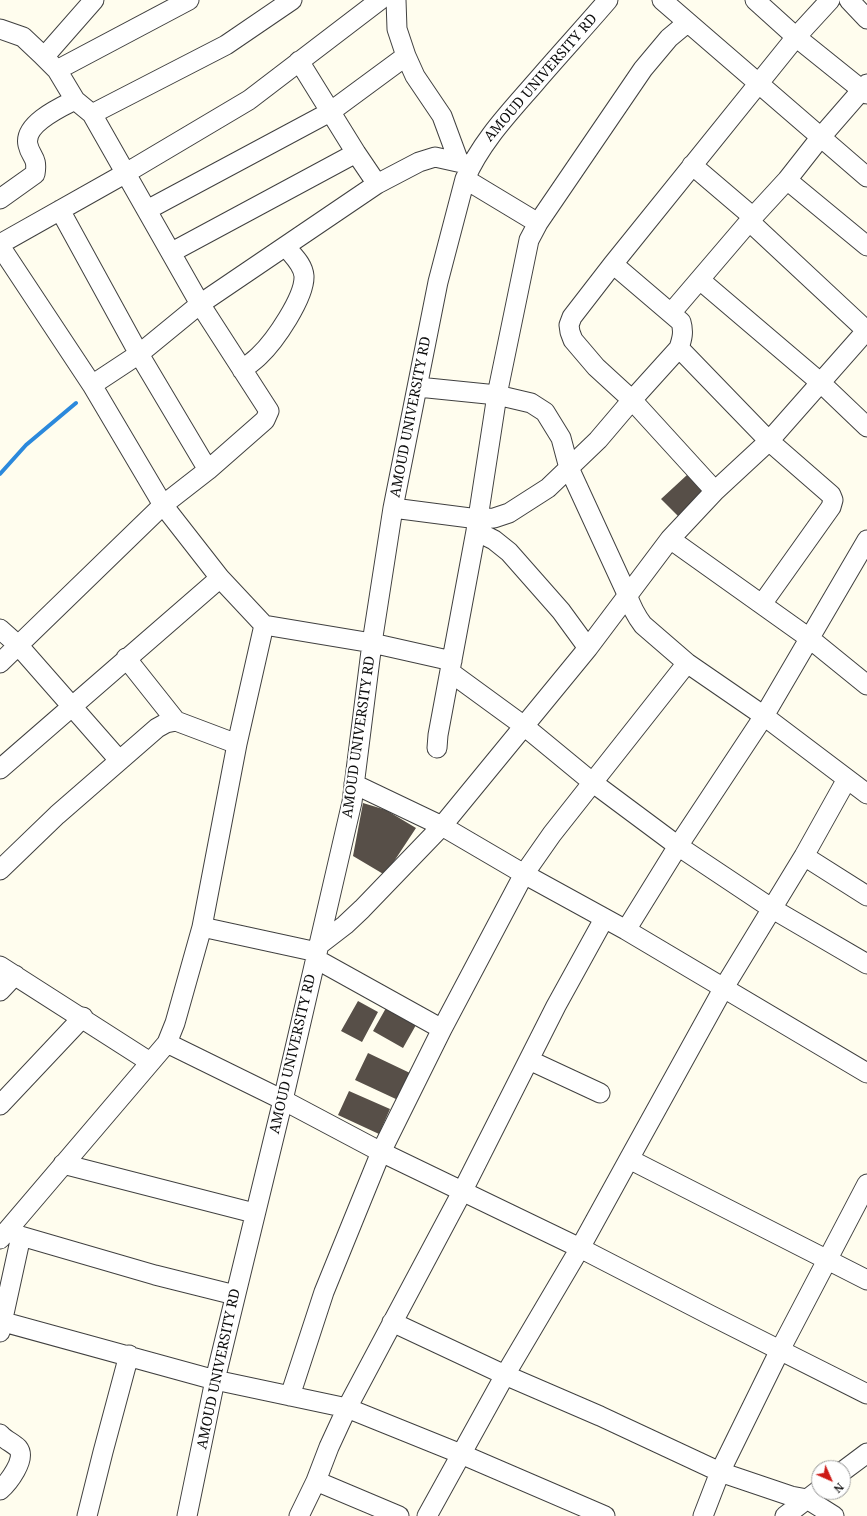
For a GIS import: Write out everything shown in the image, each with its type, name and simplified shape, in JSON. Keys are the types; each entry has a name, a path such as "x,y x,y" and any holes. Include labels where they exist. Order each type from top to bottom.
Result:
{"street":[{"path":"51,63 94,0"},
{"path":"51,63 189,0"},
{"path":"92,114 226,45 292,0"},
{"path":"380,0 248,100 0,245 92,385 163,505 220,578 264,625 372,643 451,666 592,782 678,846 771,908 867,964"},
{"path":"396,0 397,29 406,56 415,76 442,116 465,169"},
{"name":"AMOUD UNIVERSITY RD","path":"187,1516 215,1380 254,1213 283,1100 352,802 372,643 393,508 438,282 465,169 505,117 608,0"},
{"path":"662,0 867,177"},
{"path":"671,314 751,219 787,180 820,138 865,89 796,37 755,0"},
{"path":"715,491 632,400 596,367 573,340 569,325 572,316 692,165 796,37 830,0"},
{"path":"849,0 867,19"},
{"path":"437,748 477,525 497,395 529,240 538,223 648,64 669,38 688,23"},
{"path":"0,28 23,37 51,63 75,100 92,114 172,252 200,304 269,411 264,420 208,470 163,505 0,663"},
{"path":"147,210 330,112 406,56"},
{"path":"299,61 356,153 378,184"},
{"path":"0,199 35,174 36,165 28,144 30,133 40,120 51,112 75,100"},
{"path":"172,252 356,153"},
{"path":"92,385 139,354 200,304 378,184 419,162 435,157 465,169 538,223"},
{"path":"317,952 362,909 442,826 588,648 627,594 670,539 715,491 769,441 867,330 692,165"},
{"path":"787,180 867,246"},
{"path":"60,210 139,354 208,470"},
{"path":"242,370 259,357 278,334 292,311 303,287 304,275 300,264 286,247"},
{"path":"477,525 509,513 548,488 598,440 679,348 683,338 681,322 613,264"},
{"path":"700,280 821,383 867,427"},
{"path":"679,348 769,441 831,495 833,500 831,507 762,604"},
{"path":"418,386 497,395 532,403 545,412 561,438 569,468 635,613 643,625 687,663 764,716 867,794"},
{"path":"393,508 477,525 509,552 561,611 588,648"},
{"path":"670,539 809,638 867,685"},
{"path":"626,930 678,846 764,716 867,540"},
{"path":"0,769 126,658 220,578"},
{"path":"264,625 237,744 202,927 175,1023 167,1043 63,1164 9,1235 1,1325 129,1355 215,1380 347,1408 461,1454 605,1516"},
{"path":"0,629 18,646 119,760"},
{"path":"126,658 176,721 237,744"},
{"path":"290,1396 324,1292 381,1152 442,1029 524,874 552,834 592,782 687,663"},
{"path":"0,870 57,815 119,760 157,728 166,723 176,721"},
{"path":"427,1516 505,1375 580,1248 723,989 804,856 847,779"},
{"path":"354,784 442,826 524,874 626,930 723,989 867,1073"},
{"path":"804,856 864,888"},
{"path":"299,1516 316,1482 329,1447 347,1408 462,1192 556,1006 604,919"},
{"path":"202,927 317,952 442,1029"},
{"path":"0,991 7,970 83,1017 150,1062"},
{"path":"0,1105 83,1017"},
{"path":"167,1043 283,1100 381,1152 580,1248 867,1394"},
{"path":"529,1060 600,1093"},
{"path":"629,1159 867,1280"},
{"path":"63,1164 254,1213"},
{"path":"703,1516 720,1472 780,1350 867,1184"},
{"path":"9,1235 235,1295"},
{"path":"392,1322 505,1375 600,1416 720,1472 791,1496 811,1494"},
{"path":"87,1516 129,1355"},
{"path":"0,1434 4,1439 18,1448 20,1454 18,1466 6,1485 0,1490"},
{"path":"851,1466 867,1453"},
{"path":"316,1482 399,1516"},
{"path":"786,1516 811,1496"},
{"path":"819,1500 834,1516"}],"building":[{"path":"687,475 705,494 680,518 661,499"},
{"path":"363,803 386,810 416,828 385,875 353,856"},
{"path":"358,1001 378,1012 362,1042 341,1031"},
{"path":"386,1008 416,1025 403,1048 373,1031"},
{"path":"368,1053 410,1073 398,1100 355,1080"},
{"path":"349,1091 390,1109 379,1134 338,1115"}],"waterway":[{"path":"0,474 26,445 76,403"}]}
